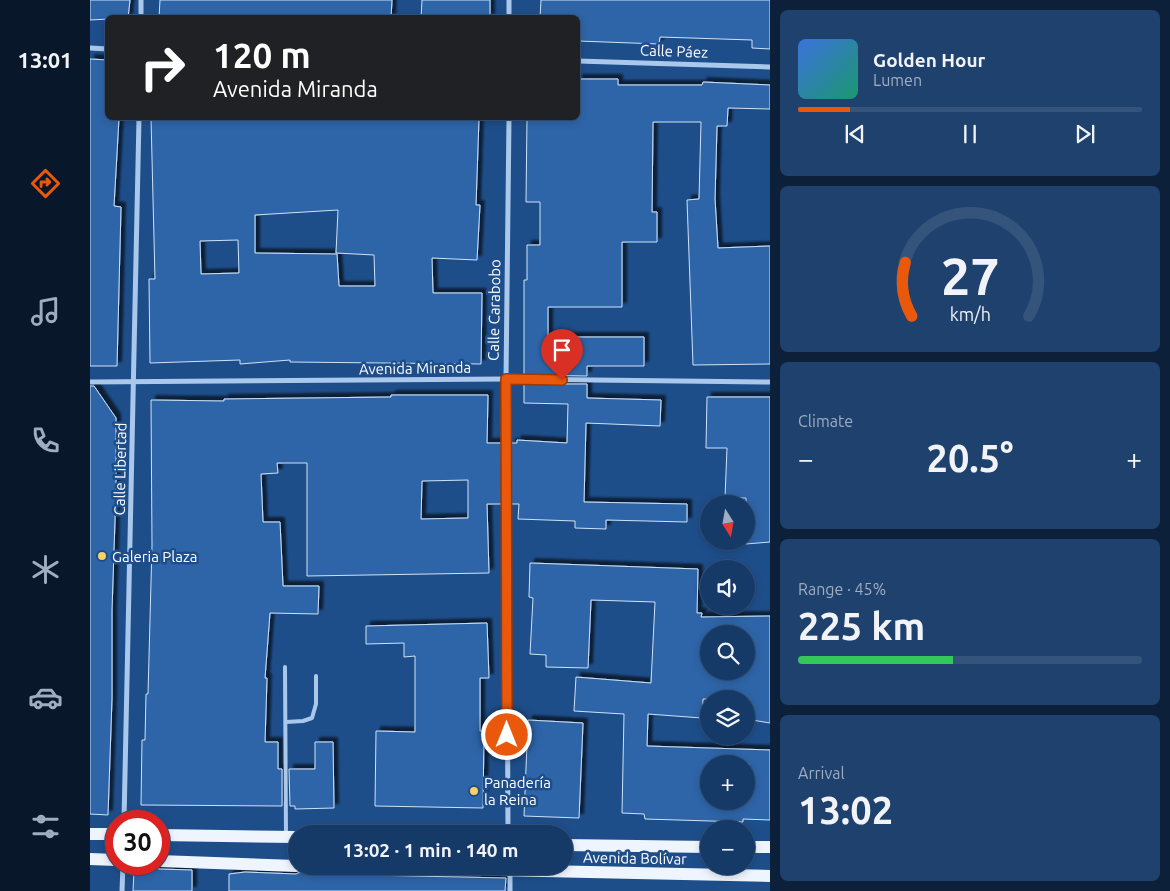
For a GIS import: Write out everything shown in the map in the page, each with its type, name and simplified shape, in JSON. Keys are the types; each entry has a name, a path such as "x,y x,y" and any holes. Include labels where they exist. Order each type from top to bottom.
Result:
{"main road":[{"path":"90,834 105,834"},
{"path":"170,835 288,837"},
{"name":"Avenida Bolívar","path":"573,845 700,847"},
{"path":"755,847 770,847"},
{"path":"90,859 105,860"},
{"path":"170,861 288,866"},
{"name":"Avenida Bolívar","path":"573,871 770,876"}],"street":[{"path":"141,0 141,15"},
{"path":"509,0 510,15"},
{"path":"90,48 105,49"},
{"name":"Calle Páez","path":"580,60 770,67"},
{"name":"Calle Libertad","path":"124,810 139,120"},
{"name":"Calle Carabobo","path":"508,825 506,379 509,120"},
{"name":"Avenida Miranda","path":"90,382 506,379 770,382"},
{"path":"122,875 122,891"},
{"path":"510,875 510,891"}],"lane":[{"path":"285,667 290,825"},
{"path":"286,722 303,721 312,718 316,704 316,676"}],"building":[{"path":"90,0 130,0 128,15 105,15 105,19 90,20"},
{"path":"160,0 392,0 391,15 159,15"},
{"path":"422,0 490,0 490,15 421,15"},
{"path":"541,0 770,0 770,49 752,48 752,40 660,37 659,44 580,41 580,15 540,15"},
{"path":"90,59 105,60 105,120 119,120 114,206 121,207 117,366 90,366"},
{"path":"580,79 618,79 618,85 702,85 703,82 770,85 770,109 728,108 727,126 717,126 715,199 718,248 770,246 770,364 693,365 687,200 699,199 701,122 653,122 652,212 657,212 657,242 622,242 622,307 548,307 548,337 644,337 644,366 587,366 587,376 524,375 524,280 527,280 527,245 540,245 540,202 526,202 527,120 580,120"},
{"path":"151,120 479,120 476,205 480,205 477,260 432,258 433,293 482,293 481,364 290,362 290,360 240,364 240,360 150,363 149,279 155,279","holes":["338,210 336,253 374,255 375,286 339,286 337,254 255,253 255,215","238,240 239,273 201,274 200,241"]},
{"path":"524,384 587,384 587,398 661,400 660,426 586,423 584,502 687,504 687,522 606,520 606,529 575,528 575,521 518,519 519,504 511,504 511,443 517,443 517,440 567,443 568,404 524,403"},
{"path":"90,386 94,386 116,418 116,490 108,810 105,810 105,815 90,814"},
{"path":"391,395 488,395 487,443 502,443 502,504 487,504 489,573 307,576 307,463 277,463 278,473 261,474 263,522 280,522 283,586 319,586 318,614 270,613 265,678 267,678 265,742 278,742 278,769 282,769 282,806 141,805 142,740 145,740 146,694 148,694 152,545 151,400 224,401 224,399 391,397","holes":["468,480 468,518 421,519 422,481"]},
{"path":"707,397 770,397 770,542 755,543 755,495 725,495 727,448 706,448"},
{"path":"530,563 698,569 697,613 700,613 701,617 770,616 770,723 755,720 755,690 700,690 700,718 648,714 647,746 770,750 770,820 645,819 644,814 622,813 624,714 574,711 576,677 651,683 655,602 591,600 588,668 546,667 546,655 530,654 533,598 529,597"},
{"path":"487,623 489,678 480,678 480,731 484,731 483,808 375,806 376,731 415,732 415,656 404,657 404,643 366,644 366,626"},
{"path":"528,720 583,723 579,818 524,816"},
{"path":"315,742 333,742 334,808 295,809 295,806 290,806 289,769 315,769"},
{"path":"170,869 192,870 192,891 133,891 134,875 170,875"},
{"path":"245,872 288,875 506,878 505,891 229,891 229,874"}],"place":[{"name":"Galeria Plaza","path":"102,556"},
{"name":"Panadería la Reina","path":"474,791"}],"route":[{"path":"507,735 506,379 562,380"}]}
